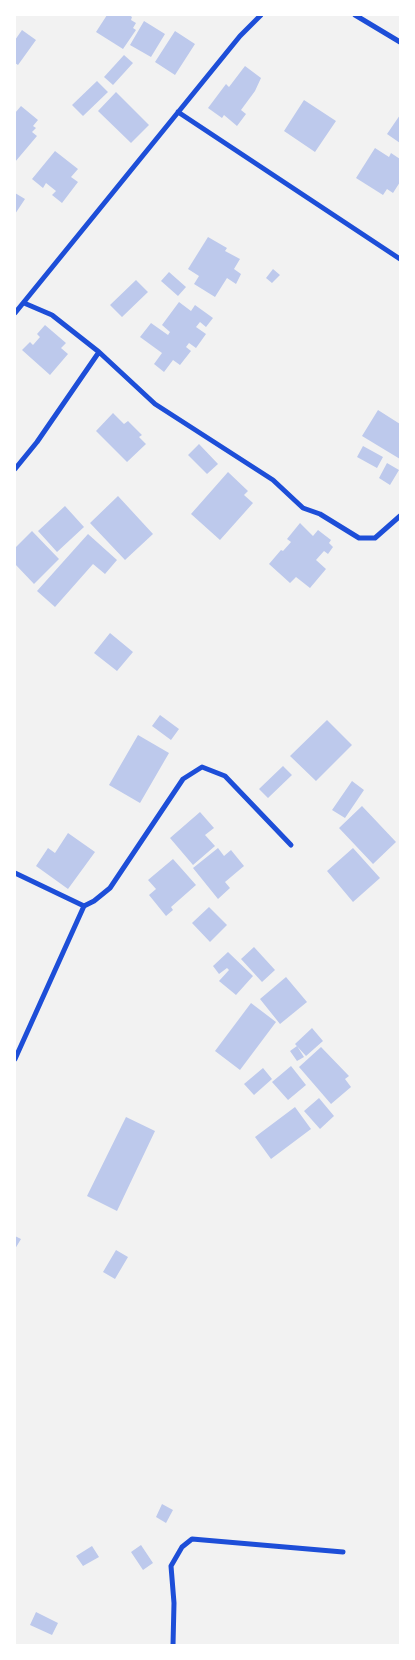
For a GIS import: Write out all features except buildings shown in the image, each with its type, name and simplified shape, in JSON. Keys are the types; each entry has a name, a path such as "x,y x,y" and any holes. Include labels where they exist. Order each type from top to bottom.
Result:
{"street":[{"path":"15,313 240,36 261,15"},
{"path":"355,15 400,42"},
{"path":"178,112 400,259"},
{"path":"24,303 52,315 99,352 155,404 273,480 303,508 320,514 359,538 375,538 400,516"},
{"path":"15,469 99,352"},
{"path":"15,1059 84,906 94,901 110,888 183,779 202,767 225,776 290,846"},
{"path":"15,873 84,906"},
{"path":"173,1645 174,1603 171,1566 182,1547 192,1539 343,1552"}]}
